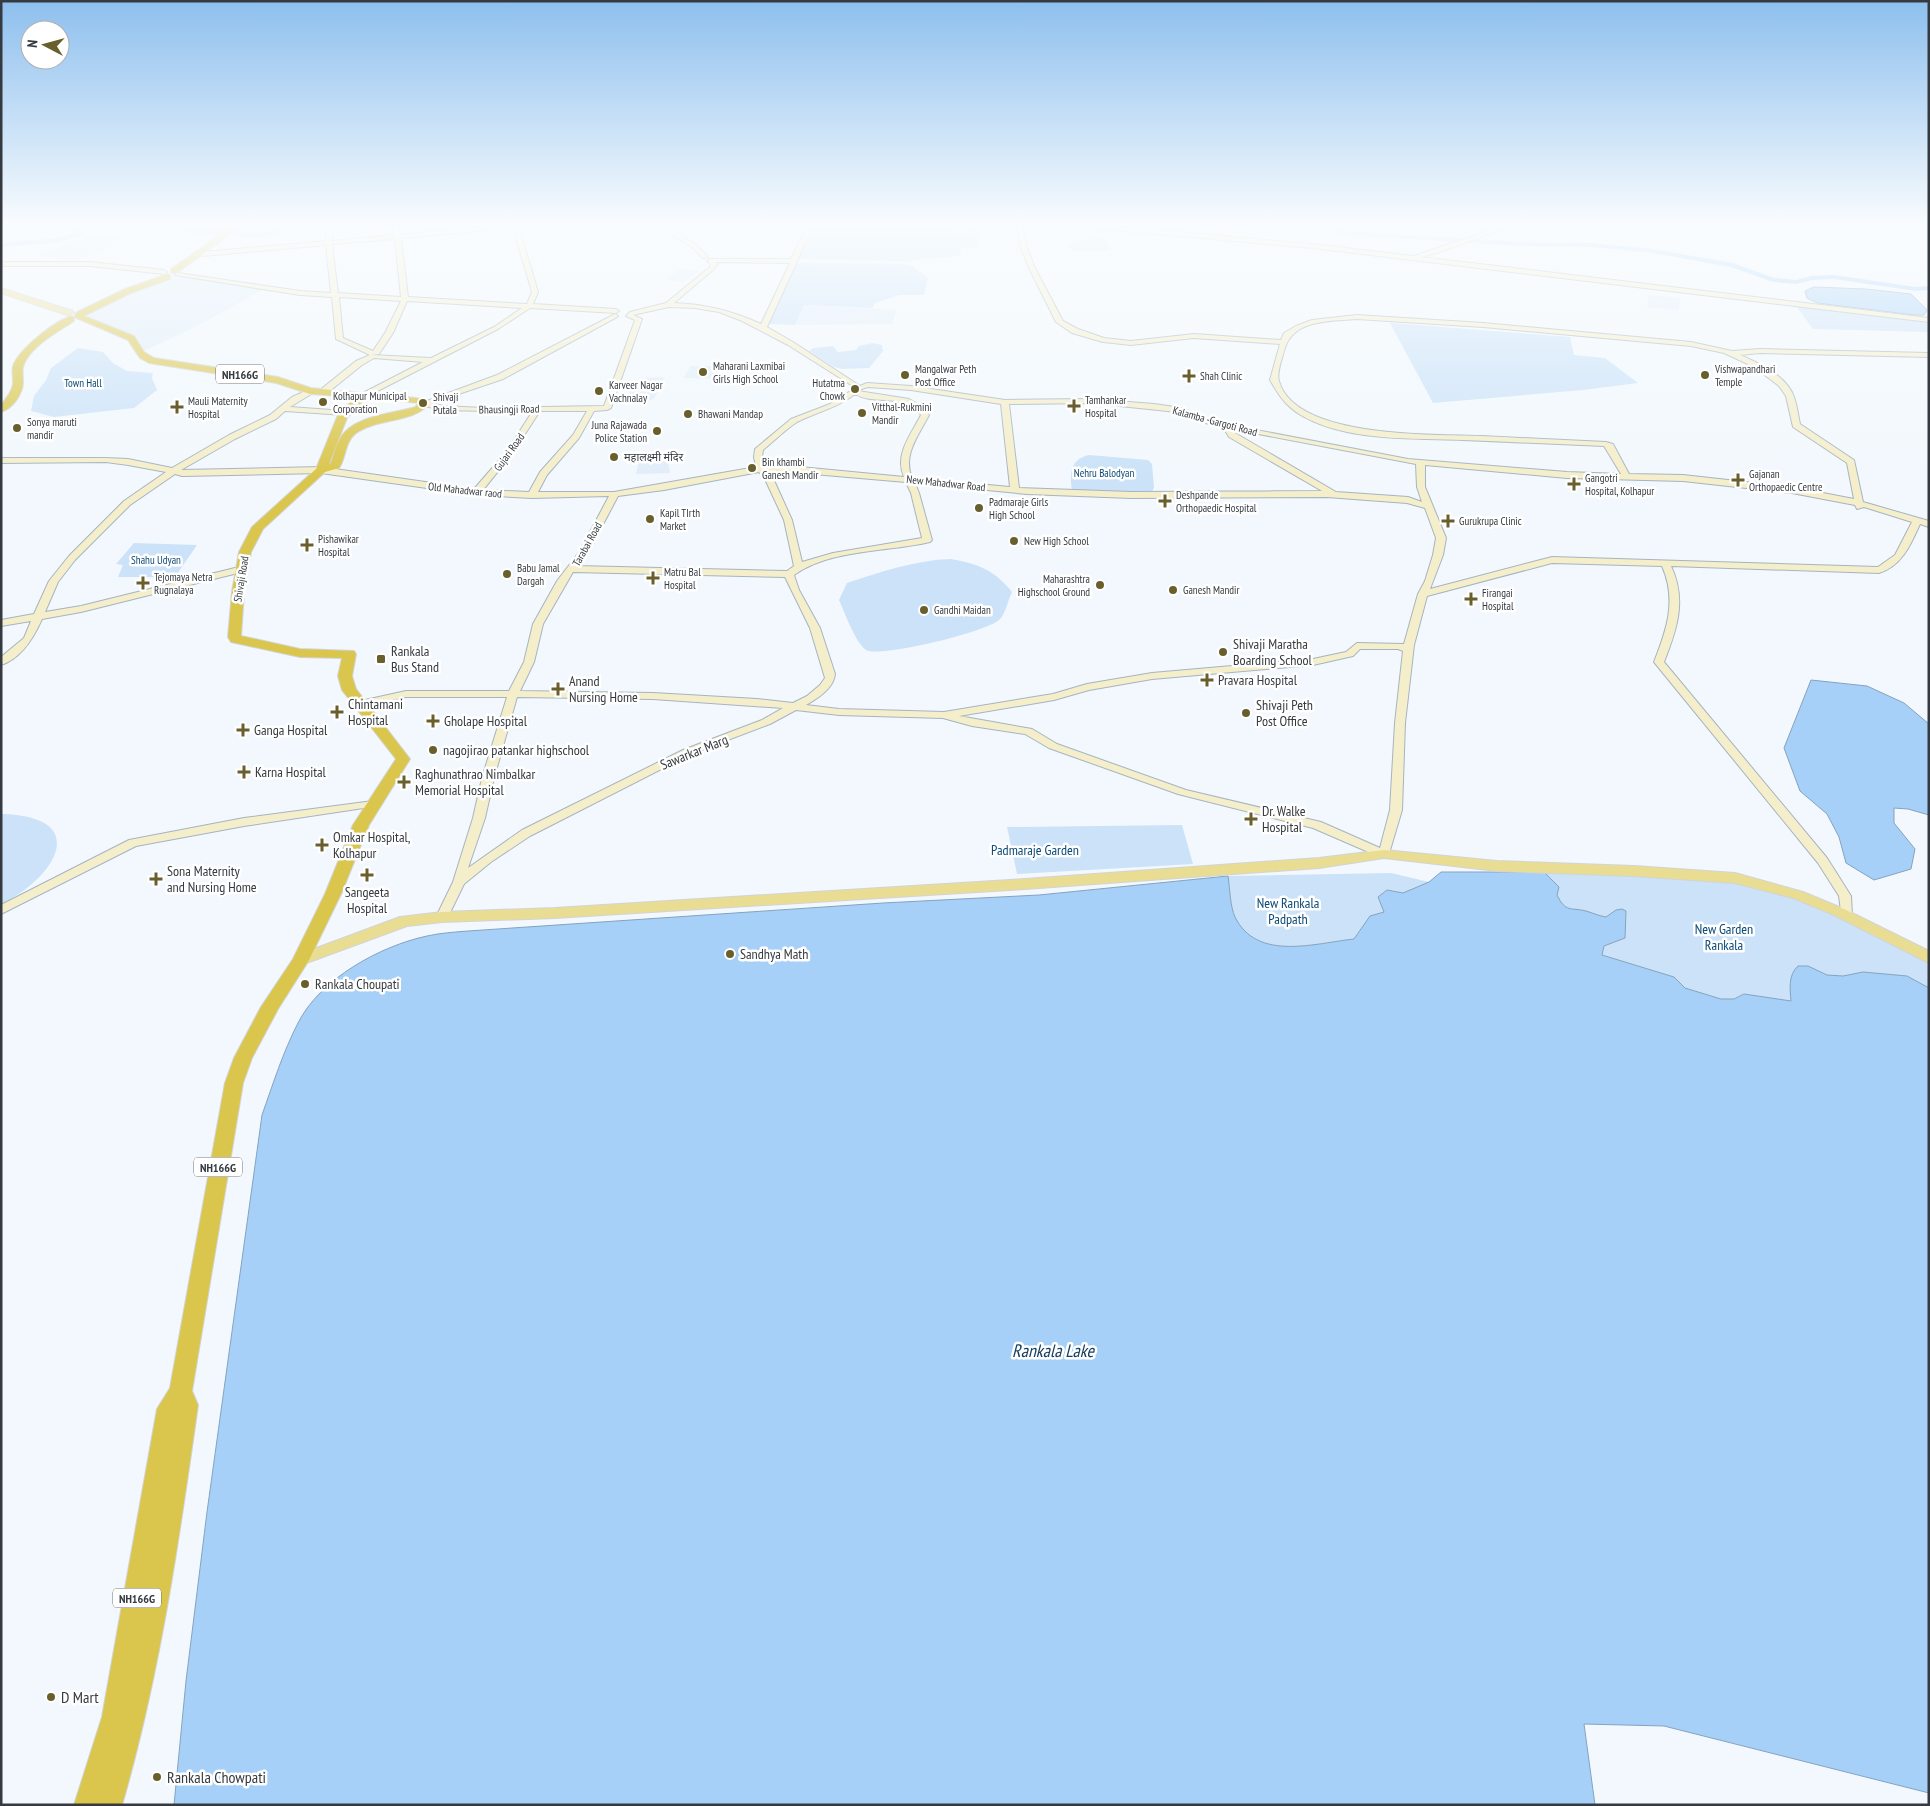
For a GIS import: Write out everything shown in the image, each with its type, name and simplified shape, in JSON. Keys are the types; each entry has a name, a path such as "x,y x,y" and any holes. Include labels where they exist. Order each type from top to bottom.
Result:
{"highway":[{"path":"1,408 8,404 18,384 16,372 20,360 72,316 90,308"},
{"name":"NH166G","path":"72,316 131,338 140,355 152,361 278,380 310,391 363,395 423,404"},
{"name":"NH166G","path":"321,470 338,424 345,413 363,395"},
{"name":"Shivaji Road","path":"360,704 346,682 349,654 300,653 234,637 238,592 245,552 258,527 321,470 333,468 336,465 342,444 349,433 354,429 423,404"},
{"name":"NH166G","path":"88,1805 115,1717 168,1409 181,1391 234,1083 243,1058 270,1007 301,960 333,894 361,825 403,759 360,704"},
{"name":"NH166G","path":"108,1805 132,1722 158,1599 187,1405 181,1391"}],"main road":[{"path":"47,308 72,316"},
{"path":"51,308 72,316"},
{"path":"301,960 405,921 442,917 555,913 1025,884 1319,863 1384,854 1403,854 1497,866 1565,867 1735,878 1798,895 1846,916 1929,958"}],"street":[{"path":"336,308 340,339 374,355 430,360"},
{"path":"323,392 359,363 374,355 390,332 401,308"},
{"path":"363,395 496,328 526,308"},
{"path":"554,308 616,314 630,314 654,308"},
{"path":"572,569 789,574 798,566 811,562 869,549 927,540 915,493 909,481 904,462 906,453 922,424 925,415 923,410 914,403 862,395 859,389 763,327 717,310 700,308"},
{"path":"763,327 772,308"},
{"path":"1053,308 1062,324 1075,331 1103,340 1131,343 1194,336 1284,342"},
{"path":"1839,308 1929,319"},
{"name":"Shivaji Road","path":"423,404 500,377 616,314"},
{"name":"Bhausingji Road","path":"423,404 443,408 472,410 607,408 639,319 630,314"},
{"path":"1626,476 1610,446 1606,444 1391,435 1360,431 1318,419 1288,401 1281,394 1274,380 1284,342 1290,332 1308,323 1322,319 1357,317 1476,325 1691,344 1733,354 1757,365 1782,384 1790,396 1796,425 1851,462 1854,486 1860,505"},
{"path":"1733,354 1760,351 1929,355"},
{"name":"Kalamba -Gargoti Road","path":"859,389 911,388 1005,402 1091,401 1142,404 1179,410 1226,425 1420,463 1567,475 1683,478 1783,489 1860,505 1929,526"},
{"path":"798,566 788,520 768,476 761,469 758,457 759,449 779,431 800,418 833,406 859,389"},
{"path":"1,662 28,639 54,581 72,558 127,503 172,472 232,436 272,418 285,409 295,398 310,391"},
{"path":"1005,402 1015,489"},
{"path":"532,495 543,474 576,436 592,408"},
{"path":"285,409 345,413"},
{"name":"Gujari Road","path":"476,492 514,446 537,409"},
{"path":"1226,425 1232,435 1292,468 1335,495"},
{"name":"Old Mahadwar raod","path":"1,461 106,460 134,463 172,472 219,473 321,470 476,492 613,496 761,469"},
{"path":"943,715 972,723 1028,731 1053,746 1182,792 1316,825 1384,854 1397,802 1400,723 1409,650 1423,594 1434,569 1441,538 1421,487 1422,474 1420,463"},
{"name":"Kalamba -Gargoti Road","path":"1441,464 1483,471 1551,477 1737,487 1860,505"},
{"name":"New Mahadwar Road","path":"761,469 790,469 884,476 909,481 1015,489 1132,495 1216,493 1335,495 1408,500 1428,506"},
{"name":"Tarabai Road","path":"442,917 459,882 480,818 488,778 504,732 513,694 529,662 538,624 562,582 584,551 613,496"},
{"path":"1423,594 1552,560 1879,570 1890,567 1899,556 1916,522"},
{"path":"1665,563 1672,576 1675,589 1676,616 1660,662 1823,861 1845,896 1846,916"},
{"path":"1,623 82,609 243,568"},
{"name":"Sawarkar Marg","path":"459,882 526,833 687,752 766,722 811,698 824,687 830,678 830,674 820,643 794,589 789,574"},
{"path":"360,704 406,694 653,696 757,702 822,711 943,715 1054,697 1088,687 1152,676 1314,662 1349,654 1357,646 1400,646 1409,650"},
{"path":"1,910 133,843 244,822 373,804"}],"shaded area":[{"path":"98,308 229,308 136,355 125,336 74,318"},
{"path":"802,308 897,310 892,324 795,325"},
{"path":"1661,308 1679,308 1679,310"},
{"name":"Maharani Laxmibai Girls High School","path":"691,366 723,366 713,379 683,378"},
{"path":"664,377 654,399 648,401 628,401 627,397 635,381 644,378"},
{"path":"668,460 670,473 636,474 639,461"}],"green space":[{"path":"776,308 803,308 795,325 769,324"},
{"path":"1798,308 1814,308 1929,323 1929,332 1813,329"},
{"path":"1390,323 1570,337 1574,355 1605,358 1638,383 1583,390 1433,403"},
{"path":"872,343 882,345 883,351 869,368 842,369 834,367 809,351 813,348 833,346 838,352 856,350 859,346"},
{"name":"Town Hall","path":"78,348 103,352 113,363 127,371 153,373 152,378 157,390 134,408 54,417 31,411 34,396 46,380 51,368"},
{"name":"Nehru Balodyan","path":"1089,455 1148,460 1152,464 1154,488 1151,493 1072,490 1071,473 1075,463"},
{"name":"Shahu Udyan","path":"134,543 197,545 175,577 118,577 123,565 116,564"},
{"name":"Gandhi Maidan","path":"951,559 970,563 985,569 999,578 1012,592 1001,618 990,625 955,637 891,650 875,652 866,650 854,634 839,600 847,583 911,564"},
{"path":"1,814 29,817 47,825 56,836 56,850 50,864 37,879 21,892 1,904"},
{"name":"Padmaraje Garden","path":"1182,825 1193,864 1017,874 1007,827"},
{"name":"New Garden Rankala","path":"1544,872 1735,878 1798,895 1929,963 1929,988 1907,976 1863,972 1843,976 1827,975 1808,966 1792,1001 1744,994 1734,999 1721,999 1685,988 1674,977 1602,955 1604,946 1625,938 1626,911 1606,917 1569,910 1562,905"},
{"name":"New Rankala Padpath","path":"1391,873 1429,882 1403,893 1387,890 1378,897 1384,912 1360,930 1354,939 1305,946 1272,945 1258,940 1245,931 1233,913 1228,876"}],"water":[{"path":"1860,308 1925,308 1927,310 1924,315"},
{"path":"1811,680 1867,686 1904,703 1929,724 1929,815 1908,809 1894,808 1894,823 1915,849 1911,869 1874,880 1846,863 1839,837 1827,814 1800,791 1784,748"},
{"name":"Rankala Lake","path":"1441,872 1544,872 1559,887 1557,895 1566,907 1606,917 1616,910 1622,909 1626,911 1625,938 1604,946 1602,955 1674,977 1685,988 1721,999 1734,999 1744,994 1791,1001 1791,978 1798,966 1808,966 1827,975 1843,976 1863,972 1907,976 1929,988 1929,1793 1664,1726 1584,1724 1595,1805 174,1805 186,1681 207,1512 262,1115 283,1057 298,1023 308,1007 336,979 371,956 390,948 427,936 448,933 883,903 1039,895 1228,876 1233,913 1245,931 1258,940 1272,945 1305,946 1354,939 1370,916 1384,912 1378,897 1387,890 1403,893 1429,882"}],"place":[{"name":"Maharani Laxmibai Girls High School","path":"703,372"},
{"name":"Mangalwar Peth Post Office","path":"905,375"},
{"name":"Vishwapandhari Temple","path":"1705,375"},
{"name":"Shah Clinic","path":"1189,376"},
{"name":"Hutatma Chowk","path":"855,389"},
{"name":"Karveer Nagar Vachnalay","path":"599,391"},
{"name":"Kolhapur Municipal Corporation","path":"323,402"},
{"name":"Shivaji Putala","path":"423,403"},
{"name":"Tamhankar Hospital","path":"1074,406"},
{"name":"Mauli Maternity Hospital","path":"177,407"},
{"name":"Vitthal-Rukmini Mandir","path":"862,413"},
{"name":"Bhawani Mandap","path":"688,414"},
{"name":"Sonya maruti mandir","path":"17,428"},
{"name":"Juna Rajawada Police Station","path":"657,431"},
{"name":"महालक्ष्मी मंदिर","path":"614,457"},
{"name":"Bin khambi Ganesh Mandir","path":"752,468"},
{"name":"Gajanan Orthopaedic Centre","path":"1738,480"},
{"name":"Gangotri Hospital, Kolhapur","path":"1574,484"},
{"name":"Deshpande Orthopaedic Hospital","path":"1165,501"},
{"name":"Padmaraje Girls High School","path":"979,508"},
{"name":"Kapil TIrth Market","path":"650,519"},
{"name":"Gurukrupa Clinic","path":"1448,521"},
{"name":"New High School","path":"1014,541"},
{"name":"Pishawikar Hospital","path":"307,545"},
{"name":"Babu Jamal Dargah","path":"507,574"},
{"name":"Matru Bal Hospital","path":"653,578"},
{"name":"Tejomaya Netra Rugnalaya","path":"143,583"},
{"name":"Maharashtra Highschool Ground","path":"1100,585"},
{"name":"Ganesh Mandir","path":"1173,590"},
{"name":"Firangai Hospital","path":"1471,599"},
{"name":"Gandhi Maidan","path":"924,610"},
{"name":"Shivaji Maratha Boarding School","path":"1223,652"},
{"name":"Rankala Bus Stand","path":"381,659"},
{"name":"Pravara Hospital","path":"1207,680"},
{"name":"Anand Nursing Home","path":"558,689"},
{"name":"Chintamani Hospital","path":"337,712"},
{"name":"Shivaji Peth Post Office","path":"1246,713"},
{"name":"Gholape Hospital","path":"433,721"},
{"name":"Ganga Hospital","path":"243,730"},
{"name":"nagojirao patankar highschool","path":"433,750"},
{"name":"Karna Hospital","path":"244,772"},
{"name":"Raghunathrao Nimbalkar Memorial Hospital","path":"404,782"},
{"name":"Dr. Walke Hospital","path":"1251,819"},
{"name":"Omkar Hospital, Kolhapur","path":"322,845"},
{"name":"Sangeeta Hospital","path":"367,875"},
{"name":"Sona Maternity and Nursing Home","path":"156,879"},
{"name":"Sandhya Math","path":"730,954"},
{"name":"Rankala Choupati","path":"305,984"},
{"name":"D Mart","path":"51,1697"},
{"name":"Rankala Chowpati","path":"157,1777"}]}
